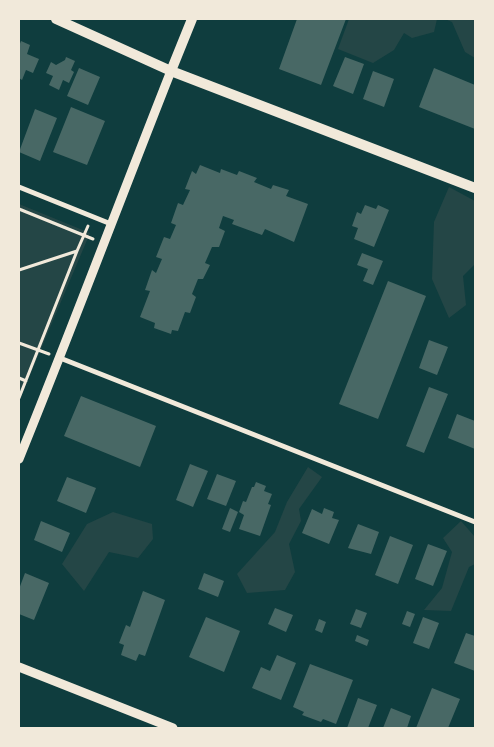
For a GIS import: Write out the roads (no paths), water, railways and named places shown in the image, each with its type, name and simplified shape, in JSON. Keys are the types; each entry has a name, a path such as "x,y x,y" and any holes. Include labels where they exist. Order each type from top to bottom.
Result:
{"main road":[{"path":"56,19 171,71 475,188"},
{"path":"171,71 192,19"}],"street":[{"path":"19,459 171,71"},
{"path":"19,187 111,224"},
{"path":"60,358 475,522"},
{"path":"19,667 173,728"}]}
